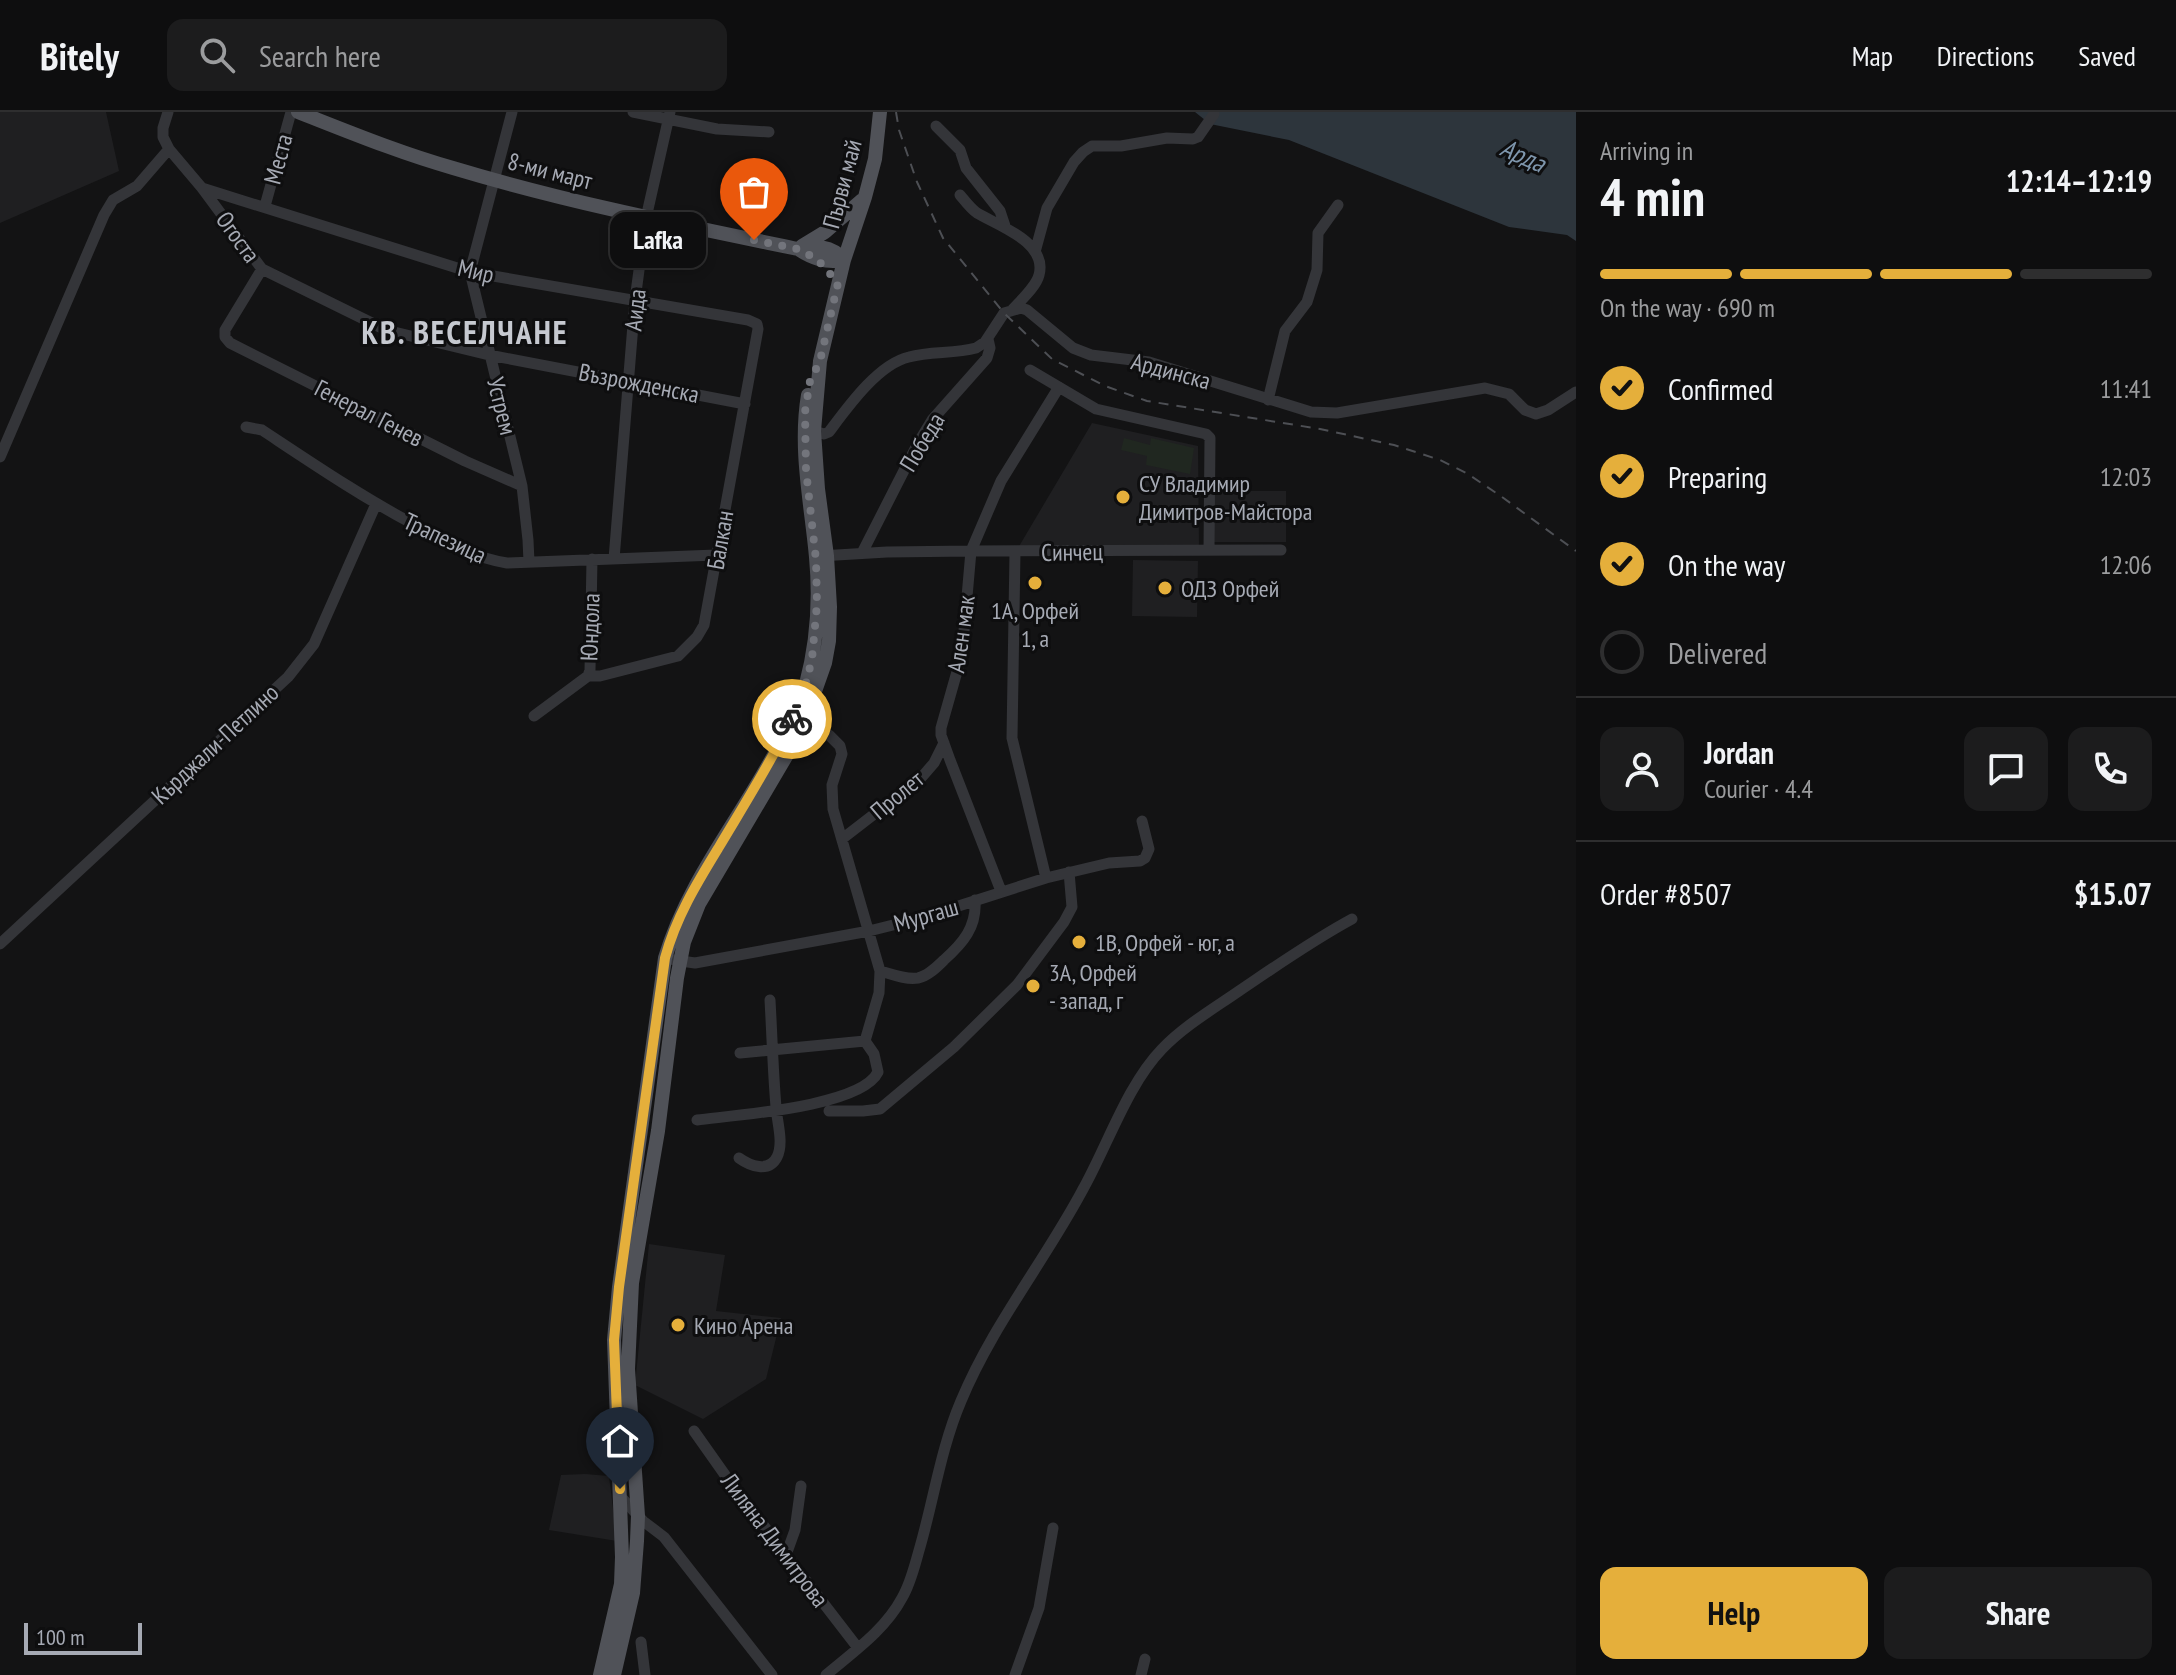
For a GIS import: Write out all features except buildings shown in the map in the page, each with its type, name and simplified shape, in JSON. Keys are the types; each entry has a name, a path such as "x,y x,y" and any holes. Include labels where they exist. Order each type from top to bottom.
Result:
{"main road":[{"name":"8-ми март","path":"298,112 409,154 493,180 646,218 798,249"},
{"name":"Първи май","path":"821,556 814,431 820,361 844,260 875,159 880,112"},
{"path":"798,249 825,232 865,197"},
{"path":"798,249 827,248 844,260"},
{"path":"798,249 817,259 833,262 844,260"},
{"path":"817,259 838,283"},
{"name":"Първи май","path":"618,1633 622,1557 615,1327 619,1287 672,960 684,942 699,904 807,719 825,663 830,607 806,470 804,437 810,381 820,361"},
{"name":"Първи май","path":"618,1633 634,1580 638,1516 628,1375 630,1298 658,1131 672,960"},
{"path":"600,1675 618,1633"},
{"path":"614,1675 618,1633"}],"street":[{"path":"0,457 92,241 113,200 137,186 169,149 163,137 168,112"},
{"name":"Места","path":"265,206 291,112"},
{"name":"Устрем","path":"512,112 470,272 522,486 529,562"},
{"path":"633,112 669,116 717,129 769,132"},
{"path":"1035,252 1047,208 1083,152 1092,146 1121,146 1167,138 1193,139 1198,137 1214,114"},
{"name":"Аида","path":"614,559 635,300 646,218 669,116"},
{"path":"936,126 960,150 966,168 1000,211 1005,226"},
{"name":"Огоста","path":"169,149 262,269 225,330"},
{"name":"Мир","path":"202,188 470,272 757,324"},
{"path":"814,431 829,432 871,381 899,359 969,350 982,345 1004,313 1013,309 1039,275 1035,252 1028,244 1005,226 975,212 960,195"},
{"path":"1268,400 1285,331 1307,302 1317,270 1318,233 1338,205"},
{"name":"Възрожденска","path":"262,269 386,330 489,355 745,404"},
{"name":"Ардинска","path":"1013,309 1027,310 1073,348 1091,355 1149,362 1311,412 1337,413 1485,388 1509,394 1525,410 1536,414 1576,392"},
{"name":"Балкан","path":"588,676 600,676 678,656 704,625 757,324"},
{"name":"Генерал Генев","path":"225,330 225,337 230,343 465,461 522,486"},
{"name":"Победа","path":"862,553 932,420 987,358 990,348 988,339"},
{"path":"1030,370 1096,409 1206,434 1210,438 1209,550"},
{"name":"Ален мак","path":"1001,891 941,728 958,668 971,551 1001,481 1059,387"},
{"name":"Трапезица","path":"246,427 262,430 376,504 440,539 474,554 507,563 716,555"},
{"name":"Кърджали-Петлино","path":"0,944 288,677 314,644 376,504"},
{"name":"Синчец","path":"821,556 971,551 1281,550"},
{"path":"1015,552 1012,738 1046,878"},
{"name":"Юндола","path":"534,716 588,676 592,559"},
{"name":"Пролет","path":"829,735 840,746 842,754 831,797 880,971 879,993 865,1041"},
{"name":"Пролет","path":"842,839 921,778 934,763 944,743"},
{"name":"Мургаш","path":"672,960 695,963 869,931 1069,872 1109,863 1140,861 1149,849 1142,821"},
{"path":"829,1111 880,1109 954,1047 1017,985 1072,907 1069,872"},
{"path":"880,971 916,978 935,969 967,936 973,922 975,900"},
{"path":"826,1675 872,1636 903,1597 924,1534 941,1457 961,1400 984,1352 1065,1223 1149,1063 1178,1034 1206,1013 1352,919"},
{"path":"739,1158 757,1167 767,1166 778,1155 770,1000"},
{"path":"697,1120 776,1110 830,1099 859,1089 876,1077 874,1054 865,1041 740,1053"},
{"name":"Лиляна Димитрова","path":"694,1431 858,1648"},
{"path":"786,1555 795,1530 801,1486"},
{"path":"621,1497 664,1537 772,1675"},
{"path":"1015,1675 1039,1608 1053,1528"},
{"path":"641,1642 645,1675"},
{"path":"1141,1675 1145,1659"}],"shaded area":[{"path":"0,112 106,112 119,171 0,223"},
{"name":"СУ Владимир Димитров-Майстора","path":"1092,423 1198,446 1199,547 1018,548"},
{"path":"1124,438 1150,445 1151,438 1194,448 1190,474 1146,465 1147,456 1121,450"},
{"path":"1210,491 1286,491 1286,542 1211,542"},
{"name":"ОДЗ Орфей","path":"1133,560 1198,561 1197,617 1132,616"},
{"path":"649,1244 725,1255 716,1311 781,1318 766,1379 703,1419 635,1385"},
{"path":"561,1475 609,1476 617,1541 549,1530"}],"water":[{"name":"Арда","path":"1195,112 1576,112 1576,241 1567,235 1509,227 1289,140 1210,124"}],"railway":[{"path":"896,112 917,182 943,238 1004,313 1052,359 1105,386 1147,401 1320,429 1394,445 1440,460 1468,474 1576,551"}],"way so far":[{"path":"754,240 798,249 817,259 838,283 820,361 810,381 805,412 806,470 816,560 817,621 805,687 792,719"}],"place":[{"name":"Lafka","path":"754,240"},
{"name":"СУ Владимир Димитров-Майстора","path":"1123,497"},
{"name":"1А, Орфей 1, а","path":"1035,583"},
{"name":"ОДЗ Орфей","path":"1165,588"},
{"name":"1В, Орфей - юг, а","path":"1079,942"},
{"name":"3А, Орфей - запад, г","path":"1033,986"},
{"name":"Кино Арена","path":"678,1325"}],"district":[{"name":"КВ. ВЕСЕЛЧАНЕ","path":"465,332"}],"route":[{"path":"620,1489 614,1340 665,958 671,935 688,898 775,755 792,719"}]}
